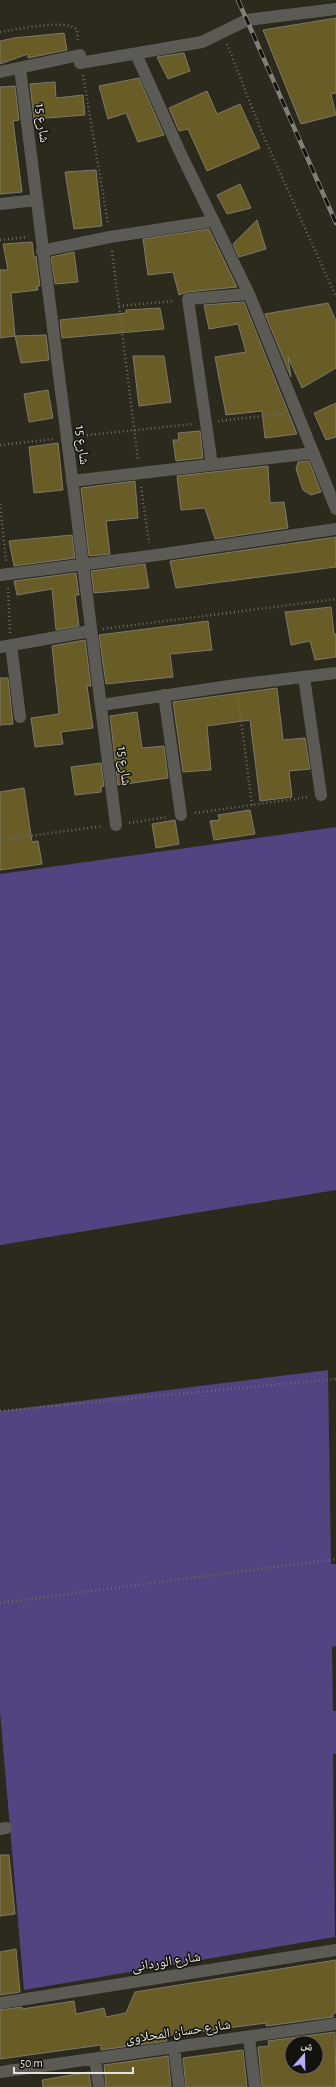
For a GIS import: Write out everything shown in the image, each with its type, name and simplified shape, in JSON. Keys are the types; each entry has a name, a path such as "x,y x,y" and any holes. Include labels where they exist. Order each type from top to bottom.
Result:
{"street":[{"path":"0,72 80,59 136,54 202,42 247,20 336,9"},
{"path":"136,54 249,294 336,509"},
{"name":"شارع 15","path":"20,68 116,825"},
{"path":"0,204 36,200"},
{"path":"42,251 110,237 214,221"},
{"path":"212,464 188,299 249,294"},
{"path":"72,481 313,453"},
{"path":"0,575 150,556 336,528"},
{"path":"20,717 6,646 91,631"},
{"path":"101,705 236,685 336,673"},
{"path":"304,677 321,795"},
{"path":"164,695 181,815"},
{"name":"شارع الوردانى","path":"0,2003 336,1950"},
{"name":"شارع حسان المحلاوى","path":"0,2072 336,2024"},
{"path":"249,2037 255,2087"},
{"path":"174,2047 179,2087"},
{"path":"95,2058 99,2087"}],"path":[{"path":"0,32 40,26 71,26 77,30 80,59 110,237 150,556"},
{"path":"222,32 260,128 336,297"},
{"path":"0,240 40,235"},
{"path":"119,306 188,299"},
{"path":"0,445 297,413"},
{"path":"91,631 336,599"},
{"path":"236,685 252,805"},
{"path":"0,1411 336,1379"},
{"path":"0,1603 336,1559"}],"shaded area":[{"path":"336,827 336,1190 0,1245 0,874"},
{"path":"328,1370 331,1564 336,1564 336,1646 332,1647 333,1711 336,1711 336,1754 333,1754 335,1937 24,1990 0,1712 0,1411"}],"building":[{"path":"336,18 336,93 331,94 336,115 301,124 263,30"},
{"path":"64,33 67,50 28,58 28,54 0,64 0,41 14,38"},
{"path":"184,53 190,71 168,79 157,57"},
{"path":"139,78 164,135 138,142 126,113 108,119 99,86"},
{"path":"55,82 56,98 83,95 85,115 34,119 30,84"},
{"path":"15,86 19,120 13,121 22,192 0,194 0,87"},
{"path":"207,91 217,114 240,104 260,148 207,171 188,129 179,131 169,108"},
{"path":"96,170 102,226 74,229 65,172"},
{"path":"240,184 251,208 227,214 217,195"},
{"path":"257,220 266,249 239,257 233,244"},
{"path":"209,229 237,287 187,292 179,295 173,272 148,275 143,239"},
{"path":"32,242 34,257 36,256 40,286 37,286 38,290 11,293 15,336 0,338 0,270 8,270 3,244"},
{"path":"74,252 78,282 55,284 51,257"},
{"path":"244,302 297,434 265,438 262,411 226,415 215,357 246,352 238,324 209,329 204,305"},
{"path":"328,303 336,321 336,368 302,388 288,357 291,377 265,314"},
{"path":"160,308 164,329 62,338 60,320 126,313 126,310"},
{"path":"46,335 49,360 21,363 15,336"},
{"path":"133,356 164,356 171,402 139,406"},
{"path":"48,390 53,418 29,422 24,394"},
{"path":"336,403 336,437 326,440 314,413"},
{"path":"200,431 203,458 176,461 173,440 179,440 178,433"},
{"path":"58,443 63,490 34,493 29,447"},
{"path":"309,461 321,492 311,495 303,490 296,469 298,462"},
{"path":"268,466 270,503 284,502 288,528 215,539 205,508 181,510 177,476"},
{"path":"135,481 138,518 106,521 110,554 89,556 81,488"},
{"path":"72,535 75,558 14,566 9,541"},
{"path":"336,537 336,567 176,588 170,561"},
{"path":"145,564 149,588 94,593 91,571"},
{"path":"76,573 79,595 75,595 79,626 56,630 52,589 17,595 14,581"},
{"path":"331,607 334,634 336,634 336,657 315,660 310,641 291,645 285,612"},
{"path":"208,621 212,650 170,654 173,677 106,684 99,635"},
{"path":"85,640 91,686 87,686 93,728 61,732 63,744 35,747 31,718 59,714 52,646"},
{"path":"0,678 8,678 13,724 0,725"},
{"path":"277,688 283,740 305,738 310,769 289,771 292,797 260,801 250,720 207,726 211,770 183,772 173,702"},
{"path":"137,712 142,748 164,746 168,778 118,785 110,716"},
{"path":"101,763 104,786 101,787 101,792 75,795 71,767"},
{"path":"24,788 32,842 38,841 42,864 0,870 0,792"},
{"path":"250,810 255,834 214,840 210,821 220,820 218,815"},
{"path":"175,820 179,844 156,848 152,824"},
{"path":"0,1855 9,1855 15,1914 0,1916"},
{"path":"16,1949 20,1992 0,1995 0,1952"},
{"path":"336,1960 336,2013 333,2013 333,2017 266,2026 266,2023 166,2036 167,2041 101,2050 101,2045 0,2059 0,2010 22,2007 22,2009 74,2001 76,2014 104,2008 106,2017 126,2013 135,1992"},
{"path":"335,2032 336,2087 262,2087 258,2047 269,2046 268,2041 284,2039 284,2075 324,2075 324,2035 313,2035"},
{"path":"243,2050 247,2087 186,2087 183,2058"},
{"path":"168,2056 171,2087 106,2087 104,2065"},
{"path":"89,2072 91,2087 43,2087 42,2080"}],"railway":[{"path":"238,0 336,223"}]}
